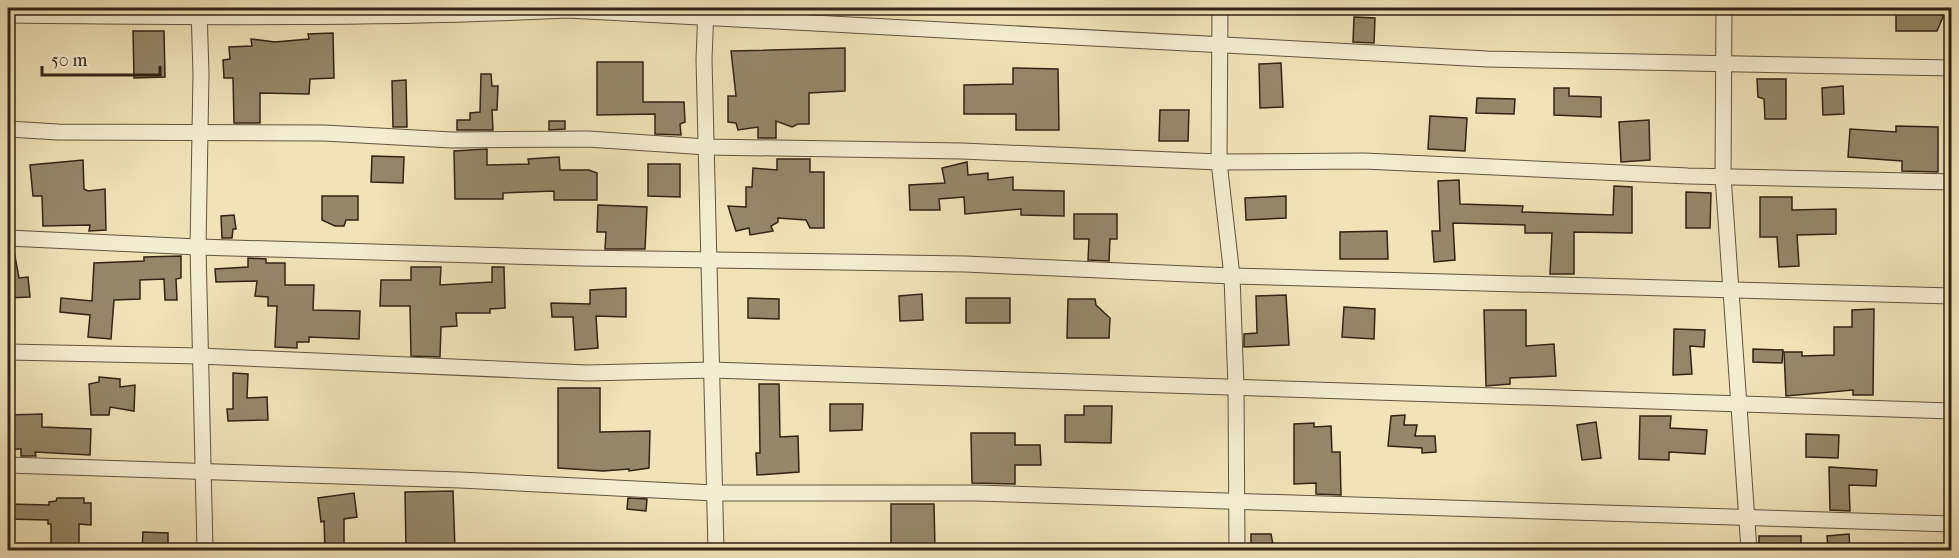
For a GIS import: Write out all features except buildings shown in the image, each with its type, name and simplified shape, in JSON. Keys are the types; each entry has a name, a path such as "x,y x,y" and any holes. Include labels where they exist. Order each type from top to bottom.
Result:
{"street":[{"path":"1220,8 1219,162 1232,276 1236,387 1237,550"},
{"path":"1724,8 1723,176 1738,404 1749,517 1749,550"},
{"path":"8,15 199,13 452,15 568,10 707,12 1218,45 1487,59 1952,68"},
{"path":"707,12 704,59 716,550"},
{"path":"199,13 198,247 204,550"},
{"path":"8,129 324,133 452,140 588,139 707,147 962,151 1219,162 1364,161 1723,176 1952,182"},
{"path":"8,238 198,247 581,258 965,264 1232,276 1952,296"},
{"path":"8,352 200,356 587,373 712,370 1952,411"},
{"path":"8,465 471,481 714,493 976,493 1952,524"}]}
